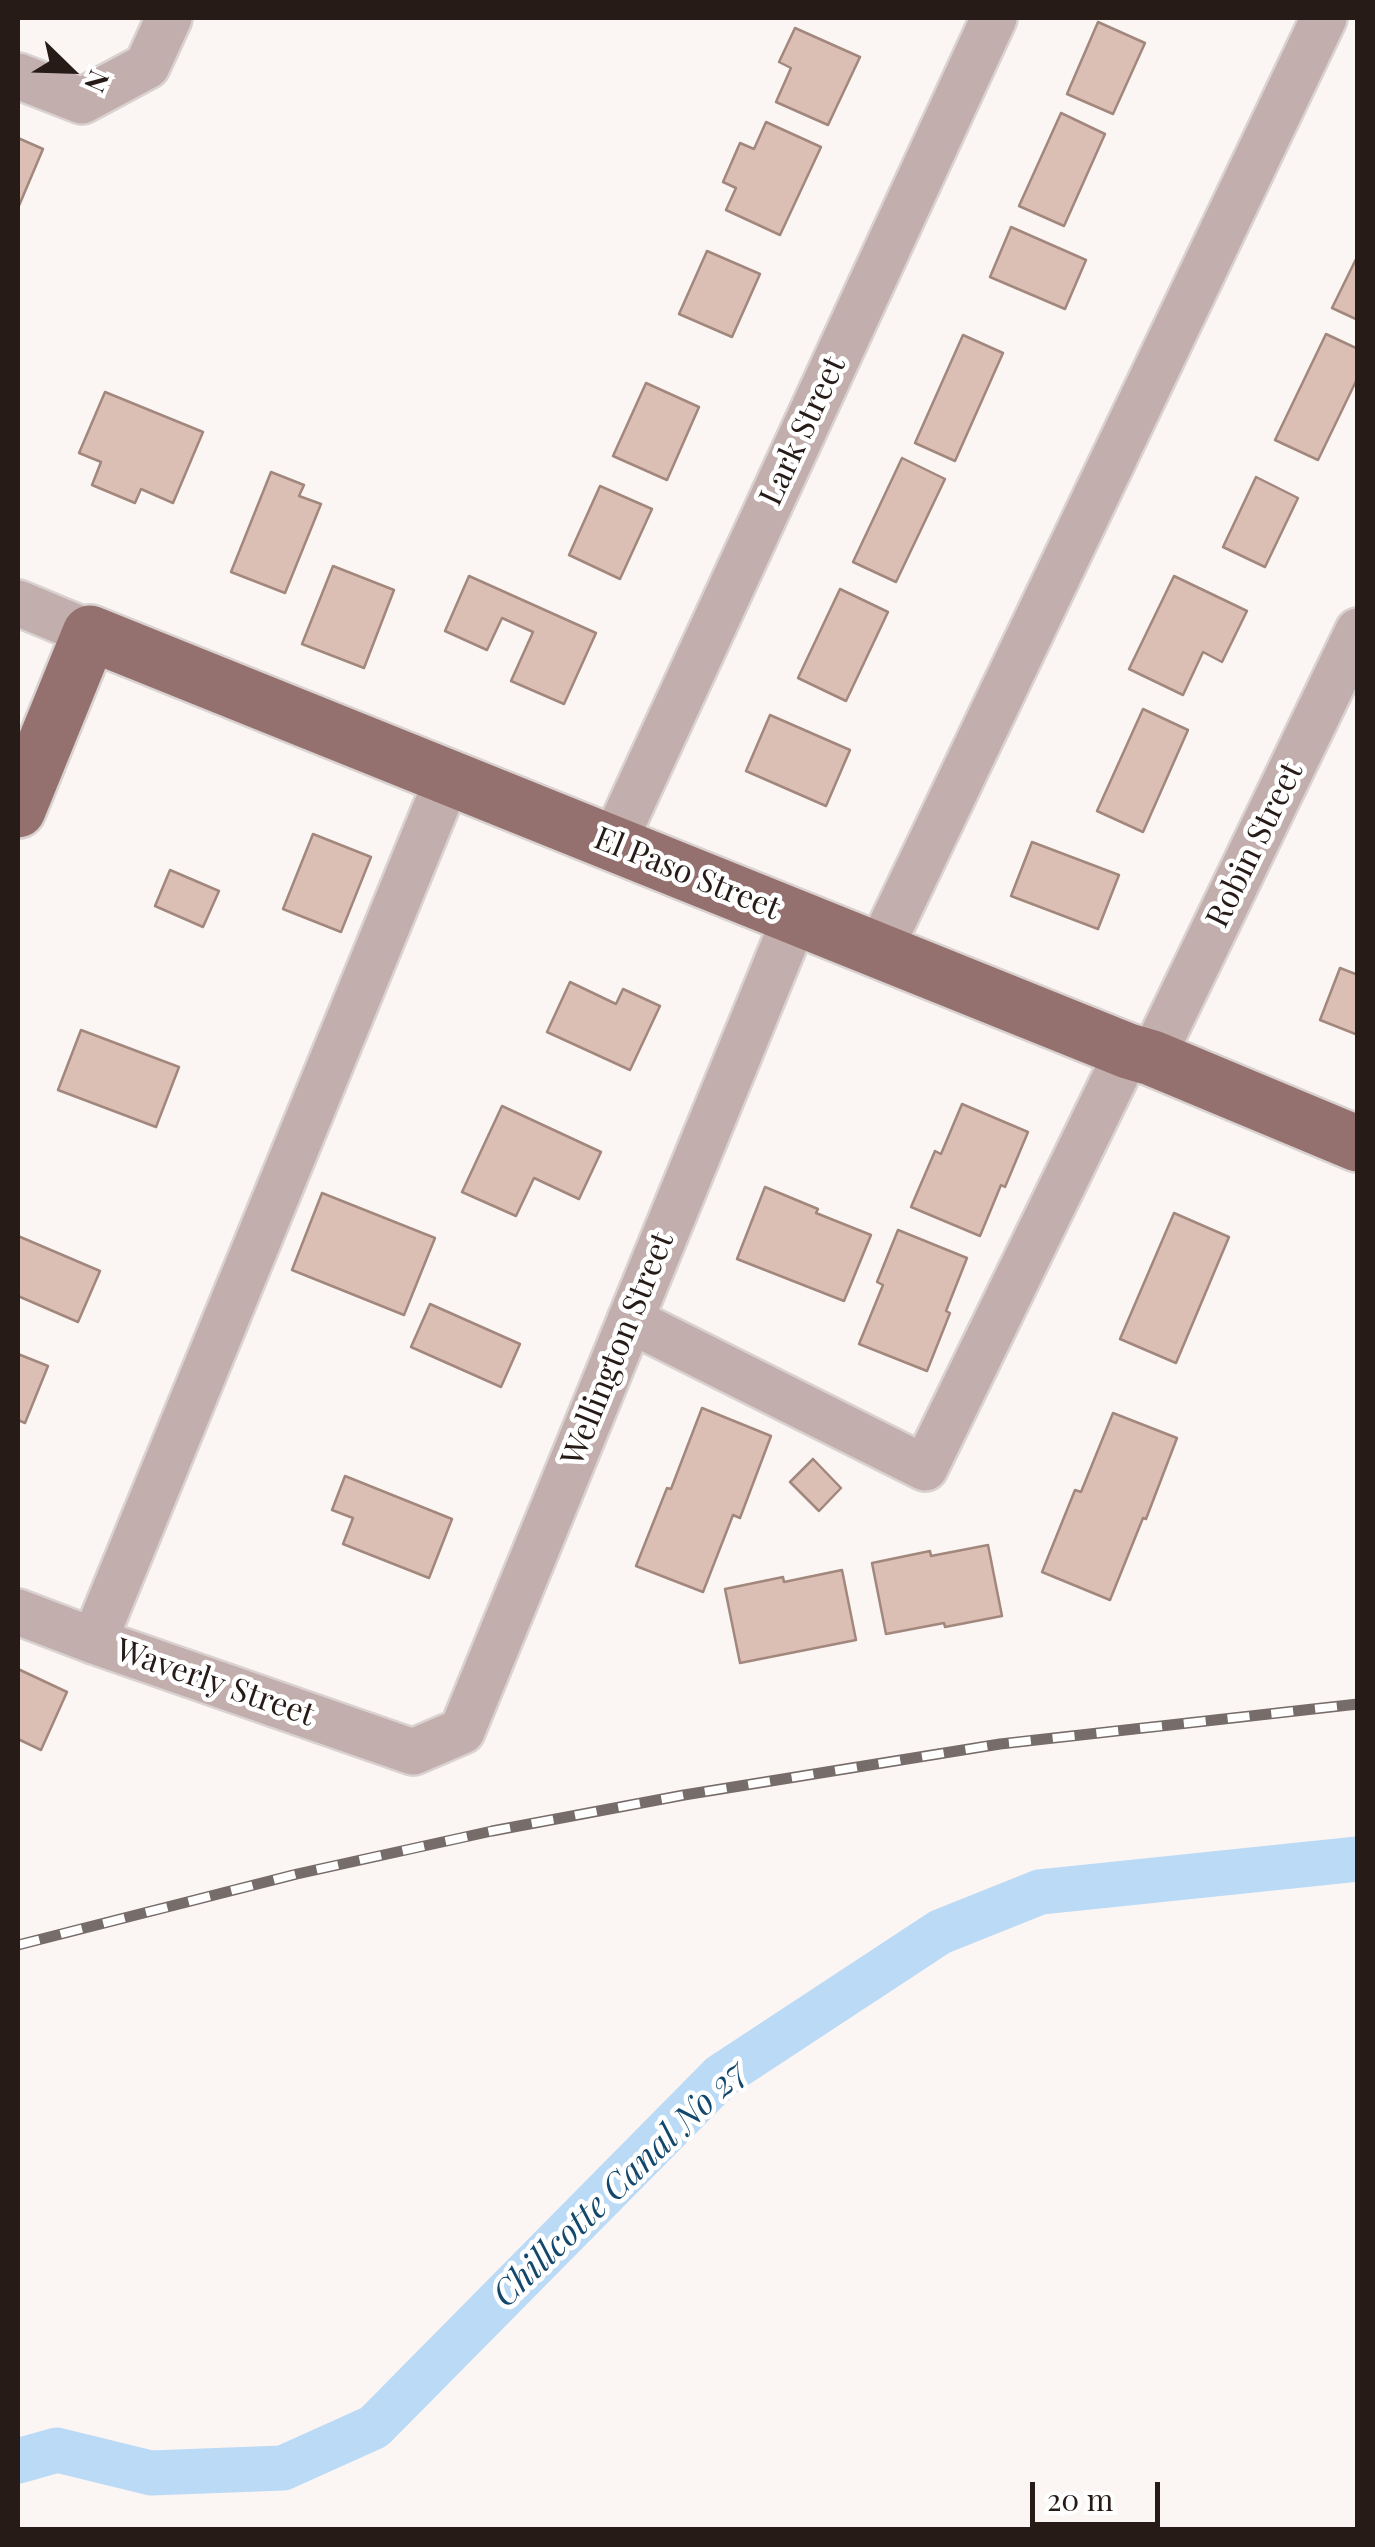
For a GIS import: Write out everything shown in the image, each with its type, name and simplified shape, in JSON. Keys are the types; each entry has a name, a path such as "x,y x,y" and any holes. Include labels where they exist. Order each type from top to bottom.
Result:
{"main road":[{"name":"El Paso Street","path":"90,633 1358,1144"},
{"path":"18,810 90,633"}],"street":[{"path":"18,76 82,101 147,66 169,18"},
{"name":"Lark Street","path":"613,844 994,18"},
{"path":"879,951 1324,18"},
{"name":"El Paso Street","path":"18,603 90,633"},
{"name":"Robin Street","path":"630,1320 925,1468 1358,631"},
{"path":"94,1641 448,778"},
{"name":"Wellington Street","path":"412,1752 462,1730 795,918"},
{"name":"Waverly Street","path":"18,1612 412,1752"}],"building":[{"path":"1098,22 1145,43 1113,114 1067,94"},
{"path":"795,28 860,57 828,125 776,102 791,68 779,62"},
{"path":"1061,113 1105,134 1064,226 1019,206"},
{"path":"766,122 821,147 780,235 726,210 736,188 723,182 740,143 754,149"},
{"path":"18,138 43,149 18,208"},
{"path":"1011,227 1086,260 1065,309 990,277"},
{"path":"707,251 760,274 732,337 679,314"},
{"path":"1358,255 1358,320 1332,308"},
{"path":"1326,334 1358,349 1358,377 1318,460 1275,440"},
{"path":"963,335 1003,353 955,461 915,443"},
{"path":"646,383 699,407 667,480 613,456"},
{"path":"105,392 203,432 173,503 141,489 135,503 92,485 101,462 79,453"},
{"path":"902,458 945,479 896,582 853,562"},
{"path":"271,472 304,485 299,496 321,504 285,593 231,572"},
{"path":"1256,477 1298,498 1265,567 1223,547"},
{"path":"600,486 652,509 620,579 569,555"},
{"path":"333,566 394,590 364,668 302,644"},
{"path":"469,576 596,633 564,704 511,681 533,632 502,618 487,650 445,631"},
{"path":"1174,576 1247,611 1222,662 1203,652 1183,695 1129,669"},
{"path":"840,589 888,612 846,701 798,678"},
{"path":"1143,709 1188,730 1143,832 1097,811"},
{"path":"770,715 850,750 826,806 746,771"},
{"path":"313,834 371,857 341,932 283,909"},
{"path":"1032,842 1119,875 1098,929 1011,896"},
{"path":"170,870 219,891 203,927 155,906"},
{"path":"1340,968 1358,975 1358,1035 1320,1020"},
{"path":"570,982 616,1004 623,989 660,1006 630,1070 547,1032"},
{"path":"81,1030 179,1067 156,1127 58,1090"},
{"path":"962,1104 1028,1132 980,1236 911,1207 935,1151 941,1154"},
{"path":"502,1106 601,1152 579,1199 534,1178 516,1216 462,1192"},
{"path":"765,1187 871,1235 844,1301 737,1259"},
{"path":"322,1193 435,1238 404,1315 292,1270"},
{"path":"1174,1213 1229,1237 1176,1363 1120,1339"},
{"path":"898,1230 967,1258 927,1371 859,1344 883,1285 877,1282"},
{"path":"18,1236 100,1271 78,1322 18,1296"},
{"path":"430,1304 520,1344 501,1387 411,1347"},
{"path":"18,1354 48,1366 25,1423 18,1420"},
{"path":"702,1408 771,1436 740,1518 733,1515 703,1592 636,1566"},
{"path":"1113,1413 1177,1438 1110,1600 1042,1572 1075,1490 1081,1492"},
{"path":"813,1459 841,1488 819,1511 790,1482"},
{"path":"345,1476 452,1519 429,1578 343,1544 353,1518 332,1510"},
{"path":"988,1545 1002,1616 886,1634 872,1563"},
{"path":"842,1570 856,1640 740,1663 725,1589"},
{"path":"18,1669 67,1692 41,1750 18,1739"}],"waterway":[{"name":"Chillcotte Canal No 27","path":"18,2461 57,2450 151,2473 283,2468 374,2427 721,2076 940,1932 1040,1892 1358,1859"}],"railway":[{"path":"18,1945 297,1874 492,1831 684,1795 1000,1744 1358,1704"}]}
